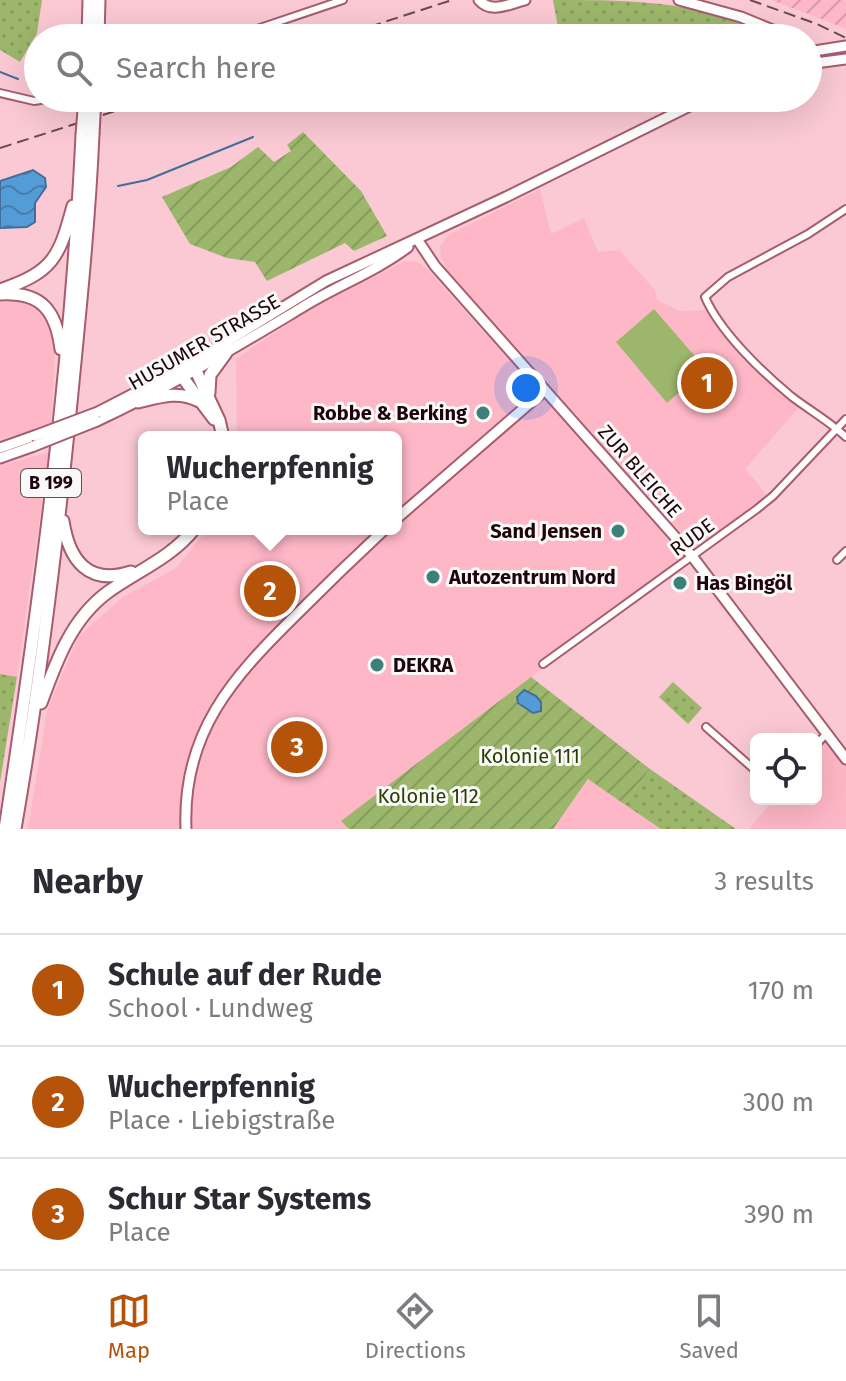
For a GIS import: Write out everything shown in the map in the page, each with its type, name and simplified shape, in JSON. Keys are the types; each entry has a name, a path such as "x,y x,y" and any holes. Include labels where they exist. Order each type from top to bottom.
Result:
{"highway":[{"path":"88,24 89,0"},
{"path":"98,24 99,0"},
{"name":"B 199","path":"15,829 33,727 61,505 80,316 88,135 86,112"},
{"name":"B 199","path":"5,829 37,613 64,370 80,178 92,112"},
{"path":"0,292 41,273 56,255 66,232 80,178"},
{"path":"0,292 31,297 53,316 58,326 64,370"},
{"path":"205,399 210,375 226,353"},
{"path":"188,371 220,431"},
{"path":"138,402 180,394 205,399"},
{"path":"61,505 65,535 74,558 84,569 112,577 154,563"},
{"path":"33,727 57,659 71,632 107,593 170,553 188,535"}],"street":[{"path":"272,24 343,0"},
{"path":"479,0 484,6 494,8 525,0"},
{"path":"679,0 758,24"},
{"path":"822,54 846,46"},
{"path":"822,59 846,59"},
{"path":"0,93 24,99"},
{"name":"HUSUMER STRASSE","path":"0,458 34,441 138,402 294,298 677,112"},
{"path":"846,209 808,234 728,277 705,297 737,342 764,372 846,437"},
{"name":"HUSUMER STRASSE","path":"97,416 226,353 390,260 417,239"},
{"name":"ZUR BLEICHE","path":"417,239 435,266 692,556 846,759"},
{"path":"402,514 545,390"},
{"name":"RUDE","path":"543,664 773,496 846,419"},
{"name":"HUSUMER STRASSE","path":"0,448 34,441"},
{"path":"186,829 188,775 203,732 223,695 276,635 379,535"},
{"path":"837,560 846,551"},
{"path":"706,727 750,766"},
{"path":"822,738 827,733"}],"shaded area":[{"path":"771,0 846,0 846,29 809,14"},
{"path":"540,189 551,234 584,218 598,252 619,250 655,290 657,300 680,311 705,310 754,370 798,408 745,469 767,495 708,539 687,539 447,270 440,246 449,235"},
{"path":"404,262 421,264 428,270 690,561 342,821 349,829 28,829 47,711 78,637 123,597 176,568 203,535 402,535 402,431 237,431 236,359 302,314"},
{"path":"13,301 37,307 49,320 56,336 51,425 0,439 0,303"},
{"path":"49,452 17,677 0,674 0,466"},
{"path":"826,739 846,767 846,829 749,829 769,805 822,805 822,743"},
{"path":"589,779 624,804 661,829 553,829"}],"green space":[{"path":"0,0 42,0 38,24 24,24 24,55 20,62 0,50"},
{"path":"553,0 626,1 672,6 743,23 742,24 557,24"},
{"path":"303,132 361,191 387,236 354,251 345,243 267,281 255,262 227,258 190,244 162,197 231,167 258,147 274,162 291,151 287,145"},
{"path":"654,309 706,369 667,403 616,342"},
{"path":"0,674 17,677 0,782"},
{"name":"Kolonie 111","path":"531,677 650,769 624,804 588,779 553,829 349,829 341,821"},
{"path":"673,682 702,708 688,724 659,697"},
{"path":"650,769 736,829 661,829 624,804"}],"water":[{"path":"33,170 45,178 46,187 35,203 35,222 27,227 0,228 0,181"},
{"path":"524,690 541,702 541,711 533,713 518,703 517,697"}],"waterway":[{"path":"0,72 18,79"},
{"path":"118,186 147,180 253,137"}],"railway":[{"path":"378,24 452,0"},
{"path":"750,0 817,24"},
{"path":"822,26 846,38"},
{"path":"0,148 112,112"}],"place":[{"name":"Schule auf der Rude","path":"707,383"},
{"name":"Robbe & Berking","path":"483,413"},
{"name":"Sand Jensen","path":"618,531"},
{"name":"Autozentrum Nord","path":"433,577"},
{"name":"Has Bingöl","path":"680,583"},
{"name":"Wucherpfennig","path":"270,591"},
{"name":"DEKRA","path":"377,665"},
{"name":"Schur Star Systems","path":"297,747"}],"park label":[{"name":"Kolonie 112","path":"428,796"}]}
